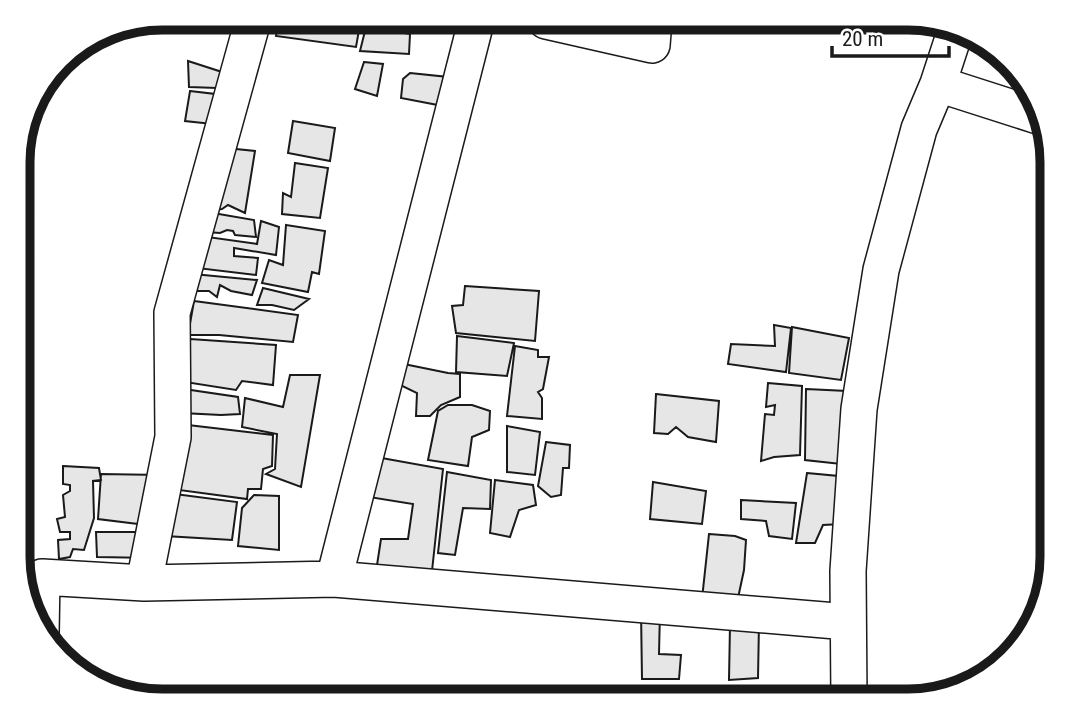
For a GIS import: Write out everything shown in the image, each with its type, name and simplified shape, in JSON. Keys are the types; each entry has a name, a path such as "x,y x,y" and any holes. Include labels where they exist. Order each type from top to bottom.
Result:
{"street":[{"path":"144,583 173,437 172,313 250,30"},
{"path":"334,579 474,30"},
{"path":"586,30 652,45 653,30"},
{"path":"849,689 848,571 859,409 881,270 919,129 953,38"},
{"path":"938,84 1031,114"},
{"path":"41,612 42,577 144,583 334,579 848,622"}],"building":[{"path":"277,30 359,30 356,47 276,36"},
{"path":"365,30 410,34 409,54 360,51"},
{"path":"188,61 222,72 217,88 189,87"},
{"path":"364,62 383,64 377,96 355,89"},
{"path":"410,73 448,77 443,106 401,98 403,79"},
{"path":"190,91 215,94 212,124 185,121"},
{"path":"293,121 335,128 330,161 288,153"},
{"path":"226,148 255,151 245,213 228,205 213,210"},
{"path":"295,163 328,168 320,218 282,214 283,193 291,197"},
{"path":"213,213 254,220 256,237 235,235 233,231 227,230 220,233 207,232"},
{"path":"261,221 279,227 276,255 234,248 234,256 258,258 256,275 197,268 208,237 257,244"},
{"path":"286,225 325,231 319,274 312,272 308,292 262,283 269,260 283,265"},
{"path":"193,274 257,280 252,295 231,291 220,285 217,297 209,291 190,291"},
{"path":"465,286 539,291 535,341 456,333 452,306 463,305"},
{"path":"263,288 309,299 294,310 257,305"},
{"path":"194,301 298,315 293,342 188,335"},
{"path":"774,325 791,328 786,372 728,364 731,344 775,346"},
{"path":"792,327 849,338 841,380 789,373"},
{"path":"457,336 514,343 507,376 456,372"},
{"path":"190,339 276,345 273,385 242,381 236,390 185,382"},
{"path":"515,346 538,350 538,357 549,357 543,389 538,392 542,398 542,419 507,416"},
{"path":"394,362 460,374 460,397 441,405 430,416 416,416 417,393 390,380"},
{"path":"290,375 320,375 301,487 266,474 275,469 277,434 242,427 245,398 283,407"},
{"path":"768,383 802,386 800,455 761,461 765,414 774,415 775,405 766,407"},
{"path":"184,389 238,397 240,414 182,413"},
{"path":"806,389 847,391 850,465 805,460"},
{"path":"656,394 719,401 716,442 688,437 676,427 668,434 654,433"},
{"path":"448,405 472,405 490,411 489,430 472,437 468,466 428,460 438,411"},
{"path":"188,425 273,435 272,466 263,469 261,489 248,489 247,499 179,490"},
{"path":"507,426 540,432 535,475 507,472"},
{"path":"546,442 570,445 569,468 563,468 561,495 551,497 538,486"},
{"path":"376,457 443,469 432,571 377,565 381,539 408,539 413,504 369,497"},
{"path":"63,466 99,468 101,480 93,481 94,518 84,550 73,549 70,557 59,559 58,540 70,539 70,532 60,532 57,519 65,517 63,495 70,491 70,485 63,484"},
{"path":"447,472 491,480 490,509 463,508 455,555 438,553"},
{"path":"807,473 849,477 842,524 823,525 815,543 796,543"},
{"path":"101,474 161,475 160,521 138,524 98,519"},
{"path":"495,480 533,485 536,505 519,510 510,537 490,533"},
{"path":"653,482 706,491 702,524 650,519"},
{"path":"167,493 237,502 232,540 165,536"},
{"path":"254,495 279,496 279,550 238,546 242,508"},
{"path":"741,500 796,503 792,539 769,536 766,521 741,519"},
{"path":"96,532 160,532 153,558 97,557"},
{"path":"709,534 735,536 746,540 744,570 738,598 702,599"},
{"path":"641,611 660,611 659,654 681,655 679,679 642,679"},
{"path":"759,623 758,678 729,680 730,625"}]}
